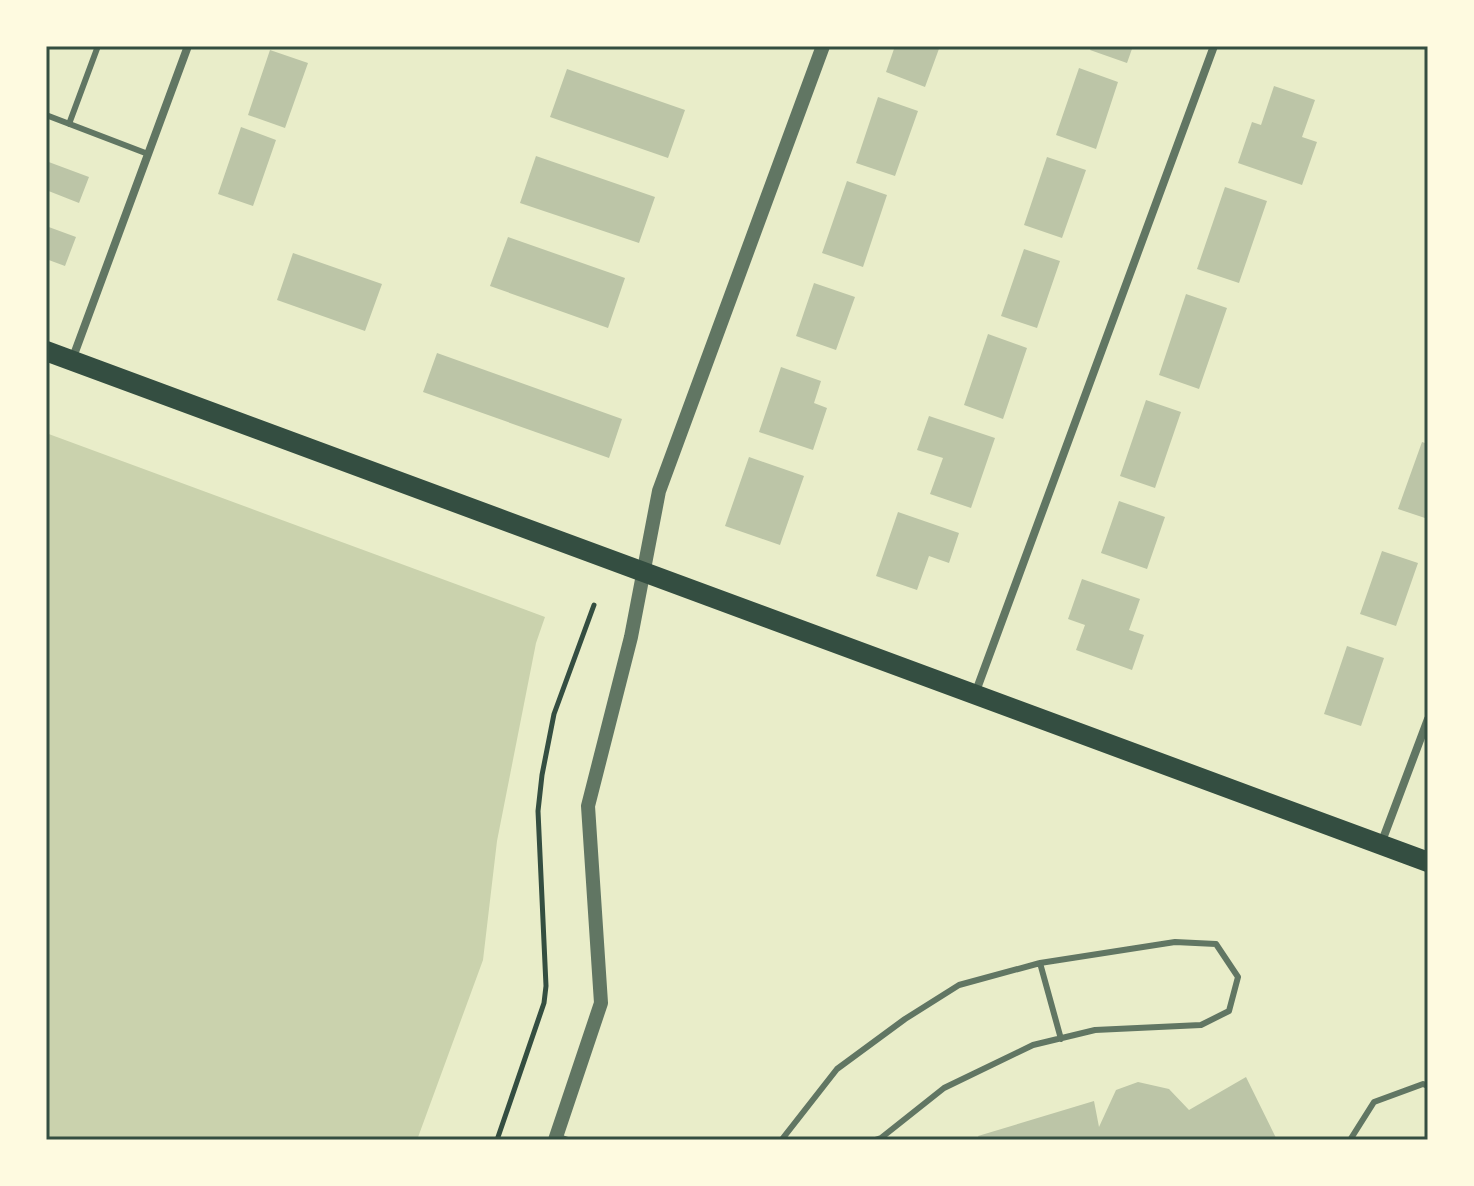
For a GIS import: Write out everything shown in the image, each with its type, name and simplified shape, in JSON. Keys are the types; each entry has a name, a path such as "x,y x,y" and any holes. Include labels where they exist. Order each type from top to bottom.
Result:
{"main road":[{"path":"46,351 1428,862"}],"street":[{"path":"72,360 188,46"},
{"path":"559,1139 601,1003 588,806 631,637 659,491 823,46"},
{"path":"975,694 1214,46"},
{"path":"1381,844 1428,719"}],"lane":[{"path":"69,124 98,46"},
{"path":"46,115 148,154"},
{"path":"783,1140 837,1069 905,1019 959,985 1040,963 1175,942 1216,944 1238,977 1229,1011 1201,1025 1095,1030 1033,1045 944,1088 875,1140"},
{"path":"1040,963 1061,1039"},
{"path":"1350,1140 1374,1102 1423,1084 1428,1086"}],"path":[{"path":"497,1140 544,1003 546,986 538,811 542,775 554,714 594,605"}],"green space":[{"path":"46,433 545,617 536,643 497,841 483,960 417,1140 46,1140"}],"building":[{"path":"895,46 940,46 925,87 886,72"},
{"path":"1092,46 1133,46 1127,63 1090,50"},
{"path":"270,50 308,63 285,128 248,115"},
{"path":"1079,68 1118,82 1096,149 1056,135"},
{"path":"567,69 685,110 668,158 550,117"},
{"path":"1274,86 1315,100 1302,137 1317,142 1302,185 1238,163 1252,122 1261,125"},
{"path":"878,97 918,111 895,176 856,163"},
{"path":"241,127 276,140 253,206 218,194"},
{"path":"536,156 655,197 639,243 520,203"},
{"path":"1047,157 1086,170 1062,238 1024,225"},
{"path":"46,161 89,177 79,203 46,190"},
{"path":"847,181 887,195 863,267 822,253"},
{"path":"1225,187 1267,201 1239,283 1197,269"},
{"path":"46,226 76,237 65,266 46,259"},
{"path":"508,237 625,278 608,328 490,286"},
{"path":"1024,249 1060,261 1037,328 1001,316"},
{"path":"293,253 382,284 365,331 277,300"},
{"path":"814,283 855,297 836,350 796,336"},
{"path":"1186,294 1227,308 1199,389 1159,375"},
{"path":"988,334 1027,348 1003,419 964,405"},
{"path":"437,353 622,419 609,458 423,392"},
{"path":"781,367 821,381 814,403 827,408 813,450 759,432"},
{"path":"1146,400 1181,412 1155,488 1120,476"},
{"path":"929,416 995,438 971,508 930,494 943,458 917,450"},
{"path":"1422,442 1428,444 1428,519 1398,509"},
{"path":"749,457 804,476 780,545 725,526"},
{"path":"1119,501 1165,517 1147,569 1101,553"},
{"path":"898,512 959,533 949,563 929,556 917,590 876,576"},
{"path":"1382,551 1418,563 1396,626 1360,614"},
{"path":"1082,579 1140,599 1129,630 1144,635 1132,670 1076,650 1085,625 1068,619"},
{"path":"1347,646 1384,658 1361,726 1324,714"},
{"path":"1246,1077 1277,1140 980,1140 978,1136 1094,1101 1099,1127 1116,1090 1138,1082 1169,1089 1189,1110"}]}
